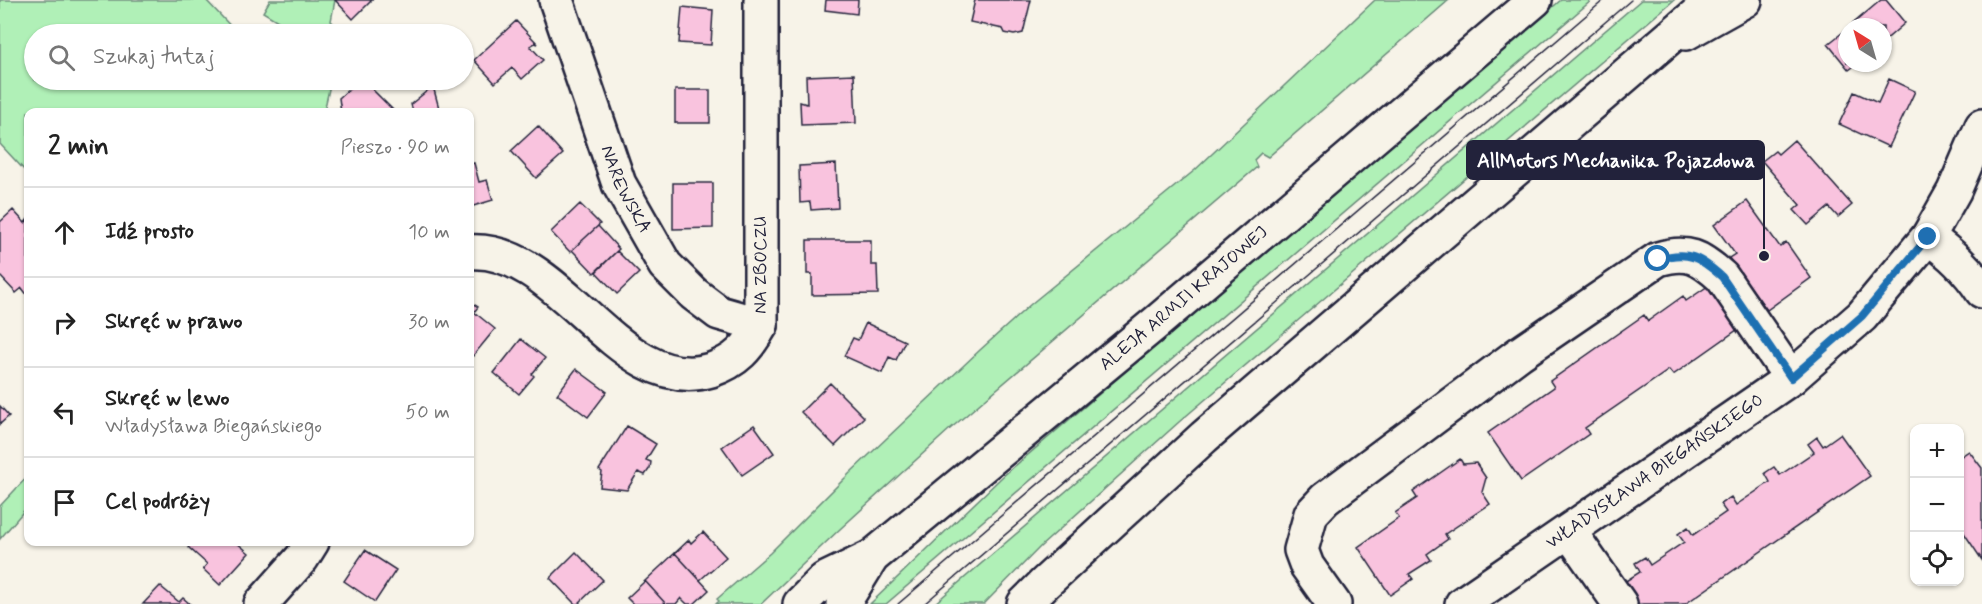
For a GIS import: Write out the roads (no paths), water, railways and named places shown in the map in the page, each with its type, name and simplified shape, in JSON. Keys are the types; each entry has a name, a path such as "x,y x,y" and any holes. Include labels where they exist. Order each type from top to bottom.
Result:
{"main road":[{"name":"NAREWSKA","path":"556,0 619,184 665,265 693,294 719,313 761,325"},
{"name":"NA ZBOCZU","path":"474,252 510,259 541,277 630,352 651,365 697,374 723,366 747,348 761,325 761,0"},
{"name":"ALEJA ARMII KRAJOWEJ","path":"843,604 872,557 1157,322 1535,0"},
{"path":"1024,604 1204,437 1713,0"},
{"path":"1648,55 1745,0"},
{"name":"WŁADYSŁAWA BIEGAŃSKIEGO","path":"1462,604 1791,378 1862,316 1928,237 1954,191 1982,126"},
{"path":"1928,237 1950,252 1982,291"},
{"path":"1334,604 1307,566 1301,550 1311,514 1325,499 1519,354 1658,259 1674,254 1690,255 1708,264 1722,277 1791,378"},
{"path":"1569,531 1620,604"},
{"path":"261,604 302,558 310,546"},
{"path":"800,604 824,580 872,557"}],"tram line":[{"path":"898,604 1604,0"},
{"path":"924,604 1631,0"}],"place":[{"name":"AllMotors Mechanika Pojazdowa","path":"1764,256"}]}
